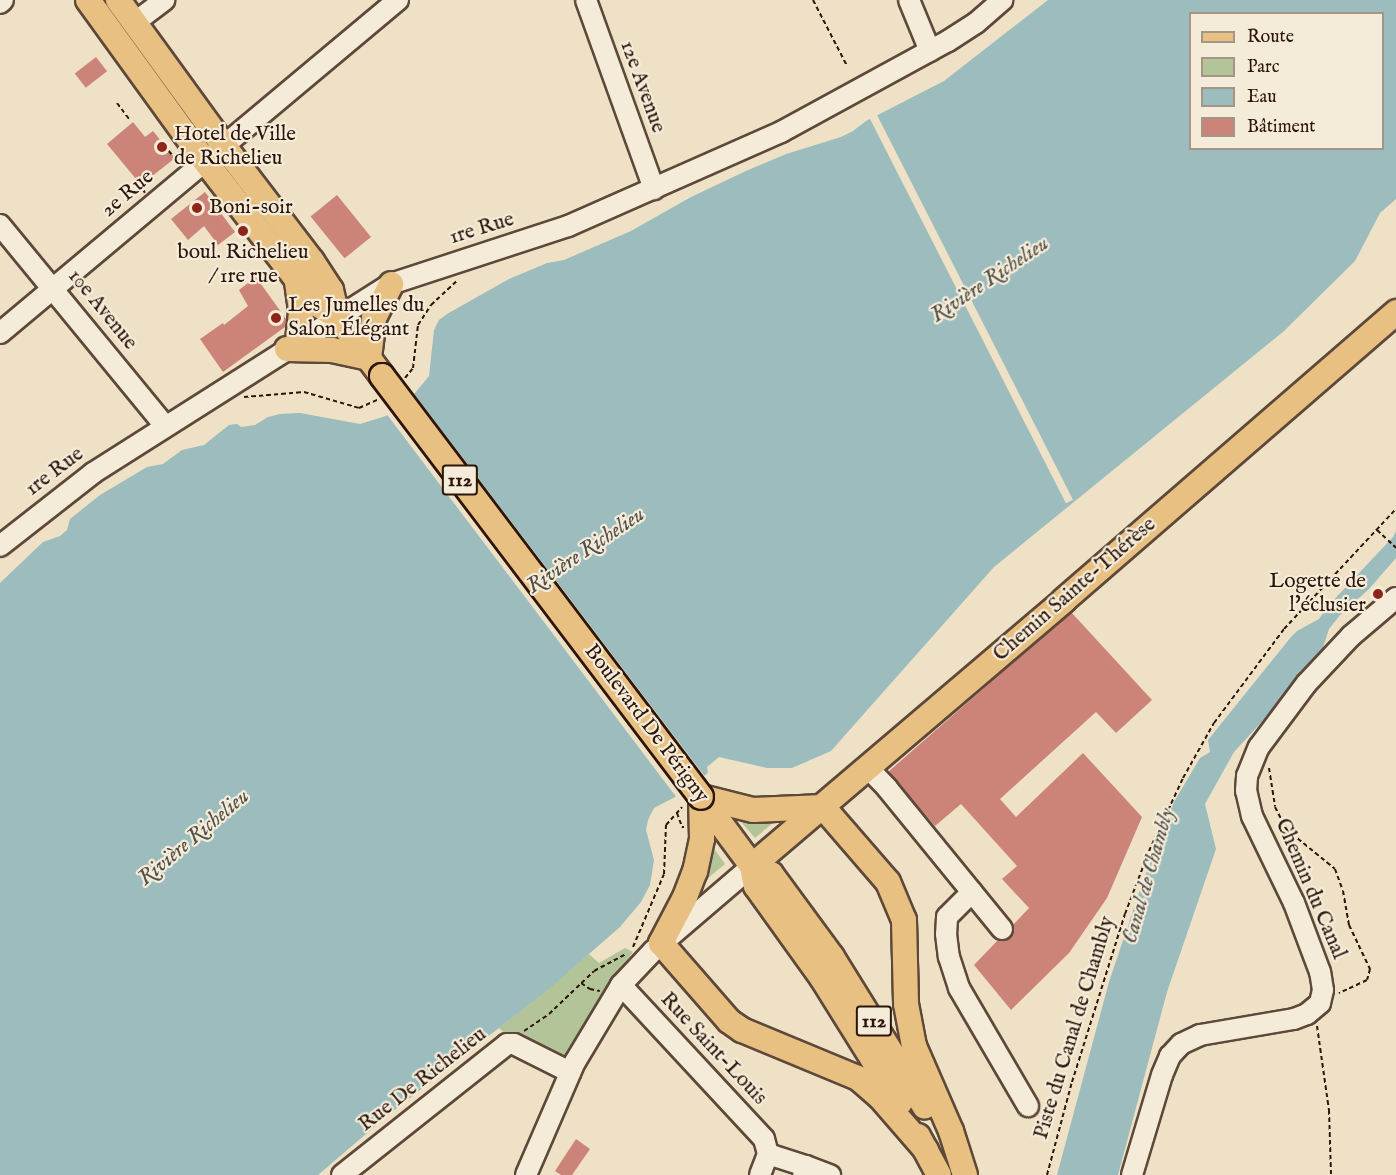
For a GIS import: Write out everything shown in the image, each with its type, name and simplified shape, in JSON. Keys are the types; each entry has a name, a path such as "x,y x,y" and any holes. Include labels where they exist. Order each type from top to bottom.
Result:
{"main road":[{"name":"112","path":"88,0 194,164 297,279 317,305 337,316"},
{"name":"112","path":"118,0 326,282 337,316 369,358"},
{"path":"297,279 301,312 292,345 369,358 374,318 391,284"},
{"name":"Chemin Sainte-Thérèse","path":"752,866 1396,312"},
{"name":"Boulevard De Périgny","path":"369,358 539,582 693,801 752,866 771,874 832,957 884,1037 964,1175"},
{"path":"926,1150 880,1097 858,1078 742,1030 729,1021 661,943 684,900 695,871 702,839 693,801 764,811 823,807 880,872 897,899 905,931 906,1004 914,1046 951,1131 964,1175"},
{"name":"Boulevard De Périgny","path":"752,866 756,886 852,1025 939,1175"}],"street":[{"path":"134,23 164,0"},
{"name":"2e Rue","path":"0,333 194,164 224,146 398,0"},
{"name":"12e Avenue","path":"586,0 654,189"},
{"path":"909,0 930,51"},
{"name":"1re Rue","path":"0,546 74,486 337,316 391,284 545,234 654,189 806,120 965,31 1002,0"},
{"name":"10e Avenue","path":"0,225 165,426"},
{"name":"Chemin du Canal","path":"1322,997 1320,972 1304,927 1247,799 1247,776 1256,754 1281,716 1320,667 1351,636 1396,598"},
{"path":"868,768 887,788 1002,929"},
{"path":"526,1175 570,1072 612,988 752,866"},
{"path":"972,892 947,917 946,934 950,957 959,988 1028,1106"},
{"name":"Rue Saint-Louis","path":"612,988 760,1134 768,1151"},
{"path":"1132,1175 1162,1075 1170,1056 1181,1044 1200,1035 1300,1017 1314,1010 1322,997"},
{"name":"Rue De Richelieu","path":"342,1175 507,1044 514,1044 570,1072"},
{"path":"760,1175 768,1151 804,1171 830,1175"}],"path":[{"path":"813,0 847,66"},
{"path":"117,104 130,120"},
{"path":"168,142 164,145 194,164"},
{"name":"Piste du Canal de Chambly","path":"1047,1175 1072,1082 1122,923 1149,851 1183,778 1214,723 1284,629 1396,509"},
{"path":"1377,530 1396,548"},
{"path":"1256,754 1269,768 1275,807 1286,829 1335,869 1343,891 1349,925 1370,969 1367,980 1336,994 1322,997"},
{"path":"633,947 633,942 662,881 666,861 666,825 676,812 693,801"},
{"path":"676,812 682,825"},
{"path":"520,1034 549,1014 597,969 616,961"},
{"path":"581,983 590,989 612,988"},
{"path":"1316,1020 1329,1110 1331,1175"}],"green space":[{"path":"735,815 780,817 755,838"},
{"path":"712,846 725,864 696,888"},
{"path":"625,948 633,952 603,991 565,1057 508,1036 499,1028 589,954 599,963"}],"water":[{"name":"Rivière Richelieu","path":"1048,0 1396,0 1396,199 1380,213 1355,261 1284,331 994,567 831,751 792,768 767,768 719,757 707,767 708,773 675,797 654,808 646,830 654,860 650,885 641,902 620,927 551,987 387,1116 318,1175 0,1175 0,583 43,542 60,536 67,530 70,519 100,495 147,467 163,464 182,450 204,445 229,425 237,424 241,427 255,425 268,417 280,414 300,413 360,424 386,416 415,393 429,376 434,330 439,320 447,314 509,279 547,263 564,260 631,231 691,197 746,171 786,154 841,137 866,121 944,81"},
{"name":"Canal de Chambly","path":"1396,531 1396,558 1329,629 1319,660 1234,752 1205,804 1216,849 1167,992 1118,1175 1057,1175 1109,982 1143,881 1174,802 1200,758 1210,752 1208,740 1291,637 1297,631 1319,619"}],"pier":[{"path":"876,113 1073,500 1066,503 869,117"},
{"path":"412,391 706,778 674,801 677,798 385,412"}],"building":[{"path":"96,57 107,71 86,88 75,74"},
{"path":"133,122 145,137 153,131 175,158 141,185 107,144"},
{"path":"205,192 235,232 218,245 204,226 188,240 171,219"},
{"path":"337,195 371,237 345,258 311,216"},
{"path":"256,277 286,319 285,327 223,372 200,339 223,323 224,325 248,306 239,290"},
{"path":"1071,612 1152,700 1116,733 1096,712 1000,799 1016,817 1083,753 1142,817 1107,898 1069,953 1011,1010 974,965 998,940 1010,938 1013,925 1029,908 1002,879 1017,866 961,804 935,826 888,772"},
{"path":"576,1139 590,1149 572,1175 561,1175 555,1171"}],"place":[{"name":"Hotel de Ville de Richelieu","path":"162,147"},
{"name":"Boni-soir","path":"197,208"},
{"name":"boul. Richelieu / 1re rue","path":"243,231"},
{"name":"Les Jumelles du Salon Élégant","path":"276,318"},
{"name":"Logette de l'éclusier","path":"1378,594"}]}
